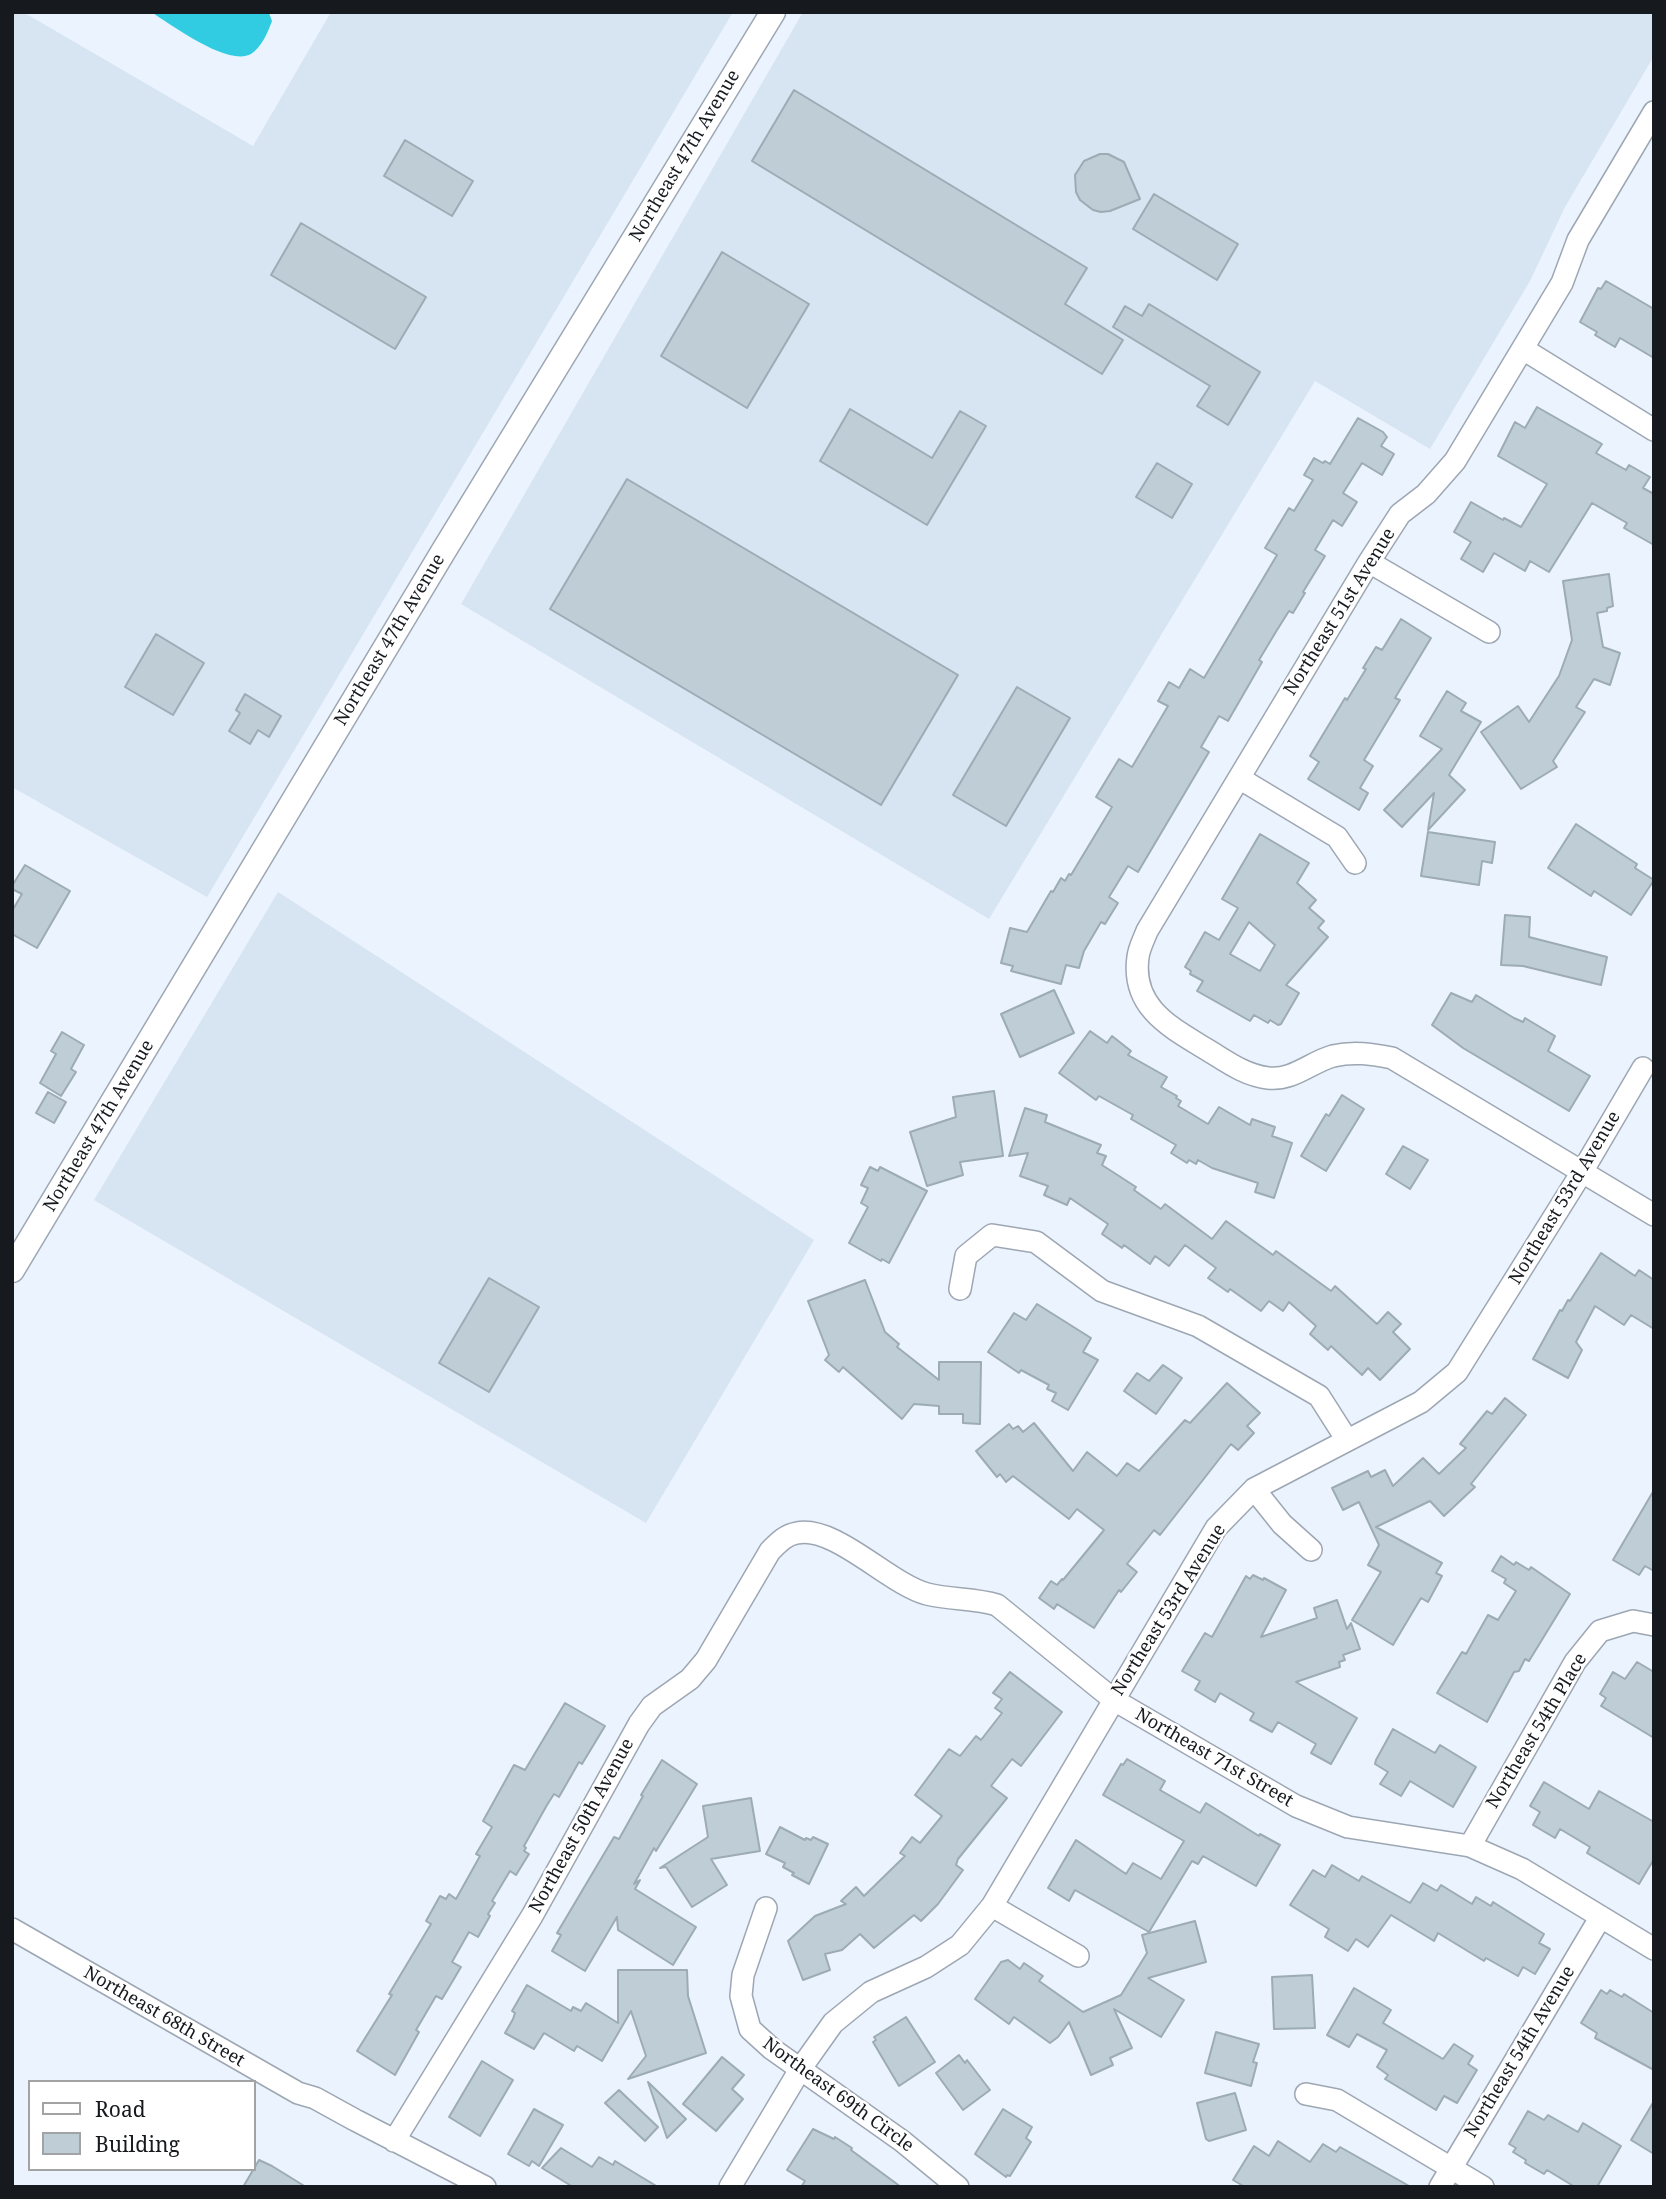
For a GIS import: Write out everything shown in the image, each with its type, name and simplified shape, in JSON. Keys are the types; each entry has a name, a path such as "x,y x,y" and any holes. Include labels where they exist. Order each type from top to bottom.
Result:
{"street":[{"name":"Northeast 47th Avenue","path":"12,1270 443,552 772,12"},
{"name":"Northeast 51st Avenue","path":"1582,1172 1392,1058 1359,1052 1331,1056 1297,1074 1270,1079 1241,1071 1163,1023 1149,1005 1139,983 1138,957 1147,931 1369,562 1400,514 1426,494 1455,461 1562,283 1578,240 1654,112"},
{"path":"1523,349 1654,429"},
{"path":"1369,562 1489,632"},
{"path":"1239,778 1337,837 1355,863"},
{"name":"Northeast 53rd Avenue","path":"730,2187 801,2068 833,2022 871,1992 926,1967 960,1945 992,1906 1216,1528 1254,1489 1422,1402 1457,1372 1582,1172 1643,1068"},
{"path":"1582,1172 1654,1215"},
{"path":"960,1289 966,1256 992,1235 1036,1242 1102,1292 1198,1326 1319,1396 1347,1440"},
{"path":"1254,1489 1282,1524 1311,1550"},
{"name":"Northeast 71st Street","path":"795,1533 810,1532 827,1536 904,1584 926,1594 978,1599 997,1605 1114,1700 1296,1806 1348,1827 1470,1846 1522,1869 1654,1949"},
{"name":"Northeast 50th Avenue","path":"394,2141 533,1916 639,1724 652,1706 690,1679 706,1660 770,1551 783,1539 795,1533"},
{"name":"Northeast 54th Place","path":"1470,1846 1575,1661 1600,1631 1633,1621 1654,1625"},
{"path":"992,1906 1078,1956"},
{"name":"Northeast 69th Circle","path":"766,1908 743,1975 741,1996 750,2029 772,2049 902,2141 958,2187"},
{"name":"Northeast 54th Avenue","path":"1446,2178 1600,1918"},
{"name":"Northeast 68th Street","path":"12,1929 298,2094 315,2098 485,2187"},
{"path":"1306,2094 1337,2100 1446,2178 1483,2187"}],"shaded area":[{"path":"12,12 23,12 253,146 331,12 733,12 207,897 12,787"},
{"path":"803,12 1654,12 1654,56 1565,207 1530,281 1430,449 1315,381 989,919 461,604"},
{"path":"278,892 814,1240 646,1523 94,1200"}],"water":[{"path":"151,12 265,12 269,13 272,21 258,48 251,54 241,56 229,55 200,43"}],"building":[{"path":"794,90 1087,268 1065,304 1123,340 1102,374 752,161"},
{"path":"405,140 473,181 452,216 384,176"},
{"path":"1100,154 1108,154 1124,162 1140,199 1101,212 1093,210 1080,200 1076,192 1075,175 1084,161"},
{"path":"1154,194 1238,244 1217,280 1133,229"},
{"path":"301,223 426,297 395,349 271,275"},
{"path":"722,252 809,304 747,408 661,356"},
{"path":"1606,281 1654,309 1654,358 1620,338 1615,347 1580,322 1598,288 1601,289"},
{"path":"1149,304 1260,372 1228,425 1197,406 1210,386 1113,327 1125,306 1142,316"},
{"path":"1537,407 1602,444 1596,453 1626,470 1629,465 1650,477 1643,488 1654,494 1654,545 1624,528 1627,523 1592,503 1549,572 1530,561 1525,571 1494,553 1483,572 1461,559 1471,542 1454,532 1471,502 1521,527 1547,484 1498,456 1515,422 1525,428"},
{"path":"850,409 932,458 960,411 986,426 927,525 820,461"},
{"path":"1358,418 1383,432 1387,437 1381,446 1394,454 1382,475 1362,463 1343,493 1357,502 1342,526 1333,520 1315,550 1325,556 1303,592 1305,593 1293,613 1289,611 1277,630 1228,721 1219,716 1201,747 1209,752 1138,872 1128,866 1109,897 1118,903 1105,924 1101,922 1084,951 1079,968 1066,965 1061,984 1011,971 1013,966 1001,963 1010,928 1027,932 1061,878 1065,881 1069,874 1071,875 1112,807 1096,797 1119,759 1132,767 1168,706 1158,701 1169,682 1179,688 1190,669 1204,678 1277,555 1265,548 1289,508 1294,511 1313,480 1304,475 1314,458 1330,464"},
{"path":"1157,463 1192,484 1172,518 1136,497"},
{"path":"627,479 958,675 881,805 550,609"},
{"path":"1609,574 1613,606 1607,608 1607,611 1597,613 1603,647 1620,653 1610,685 1594,679 1576,707 1585,712 1553,761 1557,767 1521,789 1481,732 1518,706 1529,722 1559,676 1572,640 1563,581"},
{"path":"1401,619 1431,638 1395,698 1400,700 1364,760 1373,766 1360,788 1368,793 1359,810 1308,779 1319,762 1310,756 1366,669 1363,668 1376,647 1382,650"},
{"path":"156,634 204,663 173,715 125,687"},
{"path":"1017,687 1070,718 1006,826 953,795"},
{"path":"1447,691 1466,703 1461,711 1481,722 1449,775 1465,790 1428,830 1434,793 1402,827 1384,810 1442,749 1420,736"},
{"path":"245,694 281,716 269,737 258,730 250,744 229,731 240,713 236,710"},
{"path":"1576,824 1637,864 1635,868 1654,880 1631,915 1594,891 1591,896 1548,868"},
{"path":"1428,832 1495,842 1492,863 1482,861 1479,885 1421,876"},
{"path":"1260,834 1309,863 1297,883 1316,900 1309,908 1324,921 1318,928 1328,937 1286,985 1299,993 1281,1024 1270,1020 1268,1023 1254,1015 1250,1021 1197,991 1203,981 1190,974 1191,971 1185,967 1205,932 1219,940 1238,908 1222,899","holes":["1249,922 1275,945 1260,971 1230,954"]},
{"path":"25,865 70,891 37,948 12,934 12,911 22,894 12,889 12,886"},
{"path":"1505,915 1530,917 1529,937 1607,957 1601,985 1523,966 1501,965"},
{"path":"1054,990 1074,1033 1020,1057 1001,1014"},
{"path":"1451,993 1472,1002 1476,995 1514,1018 1523,1022 1525,1018 1555,1036 1548,1051 1590,1076 1569,1111 1463,1048 1432,1025"},
{"path":"1090,1031 1107,1043 1112,1036 1131,1051 1128,1055 1167,1077 1161,1087 1177,1096 1181,1101 1178,1106 1208,1124 1219,1107 1250,1125 1252,1119 1275,1127 1272,1136 1292,1143 1274,1198 1255,1192 1258,1183 1212,1168 1198,1160 1196,1164 1189,1160 1187,1163 1171,1153 1176,1145 1131,1119 1133,1115 1099,1096 1096,1100 1059,1073"},
{"path":"62,1032 84,1045 71,1069 76,1072 61,1096 40,1083 56,1054 51,1051"},
{"path":"994,1091 1003,1156 960,1162 963,1175 927,1186 910,1132 956,1117 953,1097"},
{"path":"48,1092 66,1102 54,1123 36,1113"},
{"path":"1342,1095 1364,1109 1326,1171 1301,1156 1326,1114 1329,1116"},
{"path":"1025,1108 1047,1115 1045,1122 1101,1145 1097,1153 1106,1156 1102,1165 1136,1187 1134,1190 1161,1209 1165,1204 1212,1239 1226,1221 1273,1255 1276,1251 1331,1291 1335,1286 1377,1324 1388,1312 1401,1324 1393,1332 1410,1349 1380,1380 1368,1368 1362,1375 1331,1346 1328,1350 1310,1334 1316,1326 1289,1302 1283,1311 1269,1301 1261,1311 1230,1289 1228,1292 1208,1278 1216,1268 1185,1245 1169,1266 1155,1256 1150,1264 1124,1245 1122,1248 1102,1234 1108,1224 1070,1198 1067,1205 1044,1195 1048,1186 1020,1176 1028,1153 1009,1156"},
{"path":"1403,1146 1428,1160 1410,1189 1386,1174"},
{"path":"870,1167 878,1171 880,1167 927,1191 889,1263 849,1243 868,1207 861,1203 868,1188 861,1185"},
{"path":"1601,1253 1635,1276 1639,1270 1654,1280 1654,1329 1631,1315 1624,1325 1595,1306 1576,1342 1582,1350 1568,1378 1533,1359 1560,1310 1570,1301"},
{"path":"489,1278 539,1307 489,1392 439,1363"},
{"path":"865,1280 885,1332 899,1344 897,1347 939,1380 939,1362 981,1362 980,1424 963,1423 963,1414 939,1414 939,1406 914,1404 902,1419 843,1367 839,1372 825,1360 829,1355 808,1301"},
{"path":"1037,1304 1091,1338 1083,1352 1098,1360 1068,1410 1052,1401 1056,1393 1047,1389 1049,1385 1021,1370 1019,1373 988,1352 1014,1313 1026,1320"},
{"path":"1163,1365 1182,1378 1156,1414 1124,1391 1137,1373 1149,1381"},
{"path":"1227,1383 1260,1413 1247,1426 1254,1433 1238,1450 1231,1444 1160,1535 1154,1530 1127,1564 1137,1572 1121,1592 1119,1590 1094,1628 1057,1604 1054,1609 1039,1598 1051,1581 1057,1585 1063,1580 1104,1530 1077,1509 1069,1519 1013,1476 1006,1482 1000,1474 997,1477 976,1451 1009,1424 1013,1429 1018,1426 1023,1432 1034,1423 1073,1471 1087,1452 1117,1476 1127,1463 1139,1471 1185,1420 1190,1423"},
{"path":"1505,1398 1526,1415 1471,1484 1475,1487 1444,1516 1430,1501 1376,1527 1442,1563 1436,1573 1442,1576 1428,1602 1421,1598 1393,1645 1352,1620 1381,1572 1368,1565 1379,1545 1359,1502 1343,1510 1332,1488 1368,1471 1371,1477 1385,1470 1393,1486 1423,1458 1439,1474 1466,1448 1460,1444 1487,1411 1492,1414"},
{"path":"1654,1490 1654,1571 1645,1566 1639,1575 1613,1560"},
{"path":"1501,1556 1514,1565 1516,1562 1529,1570 1531,1567 1570,1594 1529,1661 1525,1659 1519,1671 1514,1672 1487,1722 1437,1693 1462,1652 1466,1654 1488,1615 1498,1620 1516,1591 1504,1583 1506,1579 1492,1571"},
{"path":"1253,1575 1286,1590 1261,1637 1317,1618 1314,1608 1337,1600 1347,1629 1351,1623 1360,1649 1343,1655 1345,1660 1339,1662 1340,1667 1296,1682 1357,1718 1331,1764 1311,1753 1316,1744 1278,1722 1272,1732 1250,1720 1254,1713 1220,1693 1215,1702 1195,1690 1200,1681 1182,1671 1205,1633 1212,1637 1246,1576 1250,1579"},
{"path":"1637,1662 1654,1672 1654,1738 1601,1706 1606,1698 1600,1694 1613,1672 1625,1679"},
{"path":"1010,1672 1062,1712 1021,1766 1012,1759 991,1786 1007,1798 958,1859 956,1865 963,1870 938,1904 921,1921 914,1915 874,1948 860,1934 842,1950 825,1954 830,1970 803,1980 788,1941 815,1916 846,1904 841,1901 856,1887 864,1896 905,1856 900,1853 912,1837 920,1843 942,1816 915,1795 949,1749 960,1756 976,1736 981,1740 1002,1713 995,1708 1002,1699 993,1693"},
{"path":"565,1703 605,1726 582,1764 579,1762 559,1797 554,1794 547,1805 524,1846 524,1851 529,1854 516,1875 510,1871 492,1901 495,1903 488,1914 490,1916 478,1937 469,1932 452,1962 461,1967 442,1999 436,1996 395,2075 357,2051 431,1924 426,1921 440,1896 446,1899 449,1894 456,1899 480,1856 476,1854 492,1827 483,1821 514,1765 525,1770"},
{"path":"1393,1729 1435,1753 1440,1745 1476,1767 1453,1807 1410,1781 1401,1796 1380,1784 1388,1772 1375,1764"},
{"path":"1127,1759 1165,1781 1160,1790 1200,1813 1206,1803 1259,1836 1260,1834 1280,1845 1256,1886 1203,1856 1198,1864 1192,1861 1149,1932 1075,1890 1069,1901 1048,1888 1076,1840 1126,1874 1133,1863 1161,1879 1184,1841 1103,1795 1121,1764"},
{"path":"662,1760 697,1784 656,1851 654,1848 634,1884 640,1880 635,1889 696,1927 673,1965 618,1930 617,1917 585,1971 552,1951 561,1935 557,1933 614,1837 619,1839"},
{"path":"1544,1782 1589,1809 1599,1791 1654,1822 1654,1859 1639,1884 1587,1853 1590,1847 1560,1829 1555,1838 1533,1825 1540,1812 1530,1806"},
{"path":"751,1798 760,1851 711,1859 727,1885 692,1907 666,1867 660,1868 708,1837 703,1806"},
{"path":"780,1827 805,1840 811,1840 813,1837 828,1844 809,1884 792,1875 794,1873 783,1867 785,1863 766,1854"},
{"path":"1332,1865 1359,1881 1362,1876 1410,1903 1423,1883 1437,1891 1441,1885 1472,1904 1476,1897 1491,1906 1493,1902 1544,1934 1539,1943 1550,1949 1535,1974 1523,1967 1518,1976 1486,1958 1484,1961 1438,1933 1434,1941 1391,1915 1368,1947 1356,1939 1348,1951 1325,1937 1329,1929 1290,1905 1313,1870 1325,1877"},
{"path":"1195,1921 1206,1962 1148,1978 1184,2000 1161,2037 1114,2009 1132,2048 1110,2058 1113,2065 1091,2075 1069,2022 1050,2043 1014,2017 1009,2024 975,1999 1001,1962 1008,1960 1020,1969 1024,1963 1043,1976 1039,1981 1083,2012 1121,1995 1147,1953 1142,1935"},
{"path":"618,1970 687,1970 688,1996 706,2053 628,2079 646,2056 631,2011 602,2061 577,2046 574,2051 544,2033 534,2049 505,2033 515,2013 512,2011 527,1985 571,2011 573,2007 581,2011 586,2003 618,2023"},
{"path":"1312,1975 1315,2028 1274,2029 1272,1977"},
{"path":"1354,1988 1391,2010 1383,2023 1443,2059 1454,2044 1473,2056 1468,2064 1477,2070 1457,2103 1444,2096 1436,2110 1385,2079 1388,2075 1377,2067 1387,2050 1357,2034 1349,2047 1327,2035"},
{"path":"1601,1990 1607,1994 1610,1990 1622,1997 1624,1994 1654,2013 1654,2070 1595,2038 1597,2033 1581,2023"},
{"path":"906,2017 935,2062 899,2086 873,2042 876,2040 874,2037"},
{"path":"1216,2032 1259,2044 1253,2062 1257,2063 1251,2086 1205,2073"},
{"path":"959,2055 965,2063 967,2060 990,2090 963,2110 936,2073"},
{"path":"722,2057 744,2075 732,2089 743,2099 716,2131 683,2104"},
{"path":"482,2061 513,2080 480,2136 449,2117"},
{"path":"648,2082 686,2119 667,2138"},
{"path":"619,2090 658,2127 645,2141 605,2103"},
{"path":"1235,2093 1246,2130 1209,2141 1206,2139 1197,2103"},
{"path":"1654,2101 1654,2154 1631,2140"},
{"path":"534,2109 563,2125 539,2166 532,2161 529,2166 508,2154"},
{"path":"1003,2109 1032,2127 1026,2138 1031,2142 1010,2176 1006,2177 975,2154"},
{"path":"1528,2111 1544,2120 1548,2115 1578,2132 1583,2123 1621,2146 1597,2187 1575,2187 1547,2170 1544,2174 1513,2152 1516,2148 1509,2144"},
{"path":"813,2129 834,2139 835,2137 852,2148 851,2150 901,2187 801,2187 805,2181 787,2170"},
{"path":"1278,2141 1310,2162 1323,2144 1336,2152 1340,2147 1411,2187 1245,2187 1233,2180 1254,2146 1269,2156"},
{"path":"561,2148 592,2167 599,2157 613,2165 615,2161 658,2187 573,2187 542,2168"},
{"path":"259,2160 306,2187 243,2187 252,2171 256,2171"}]}
